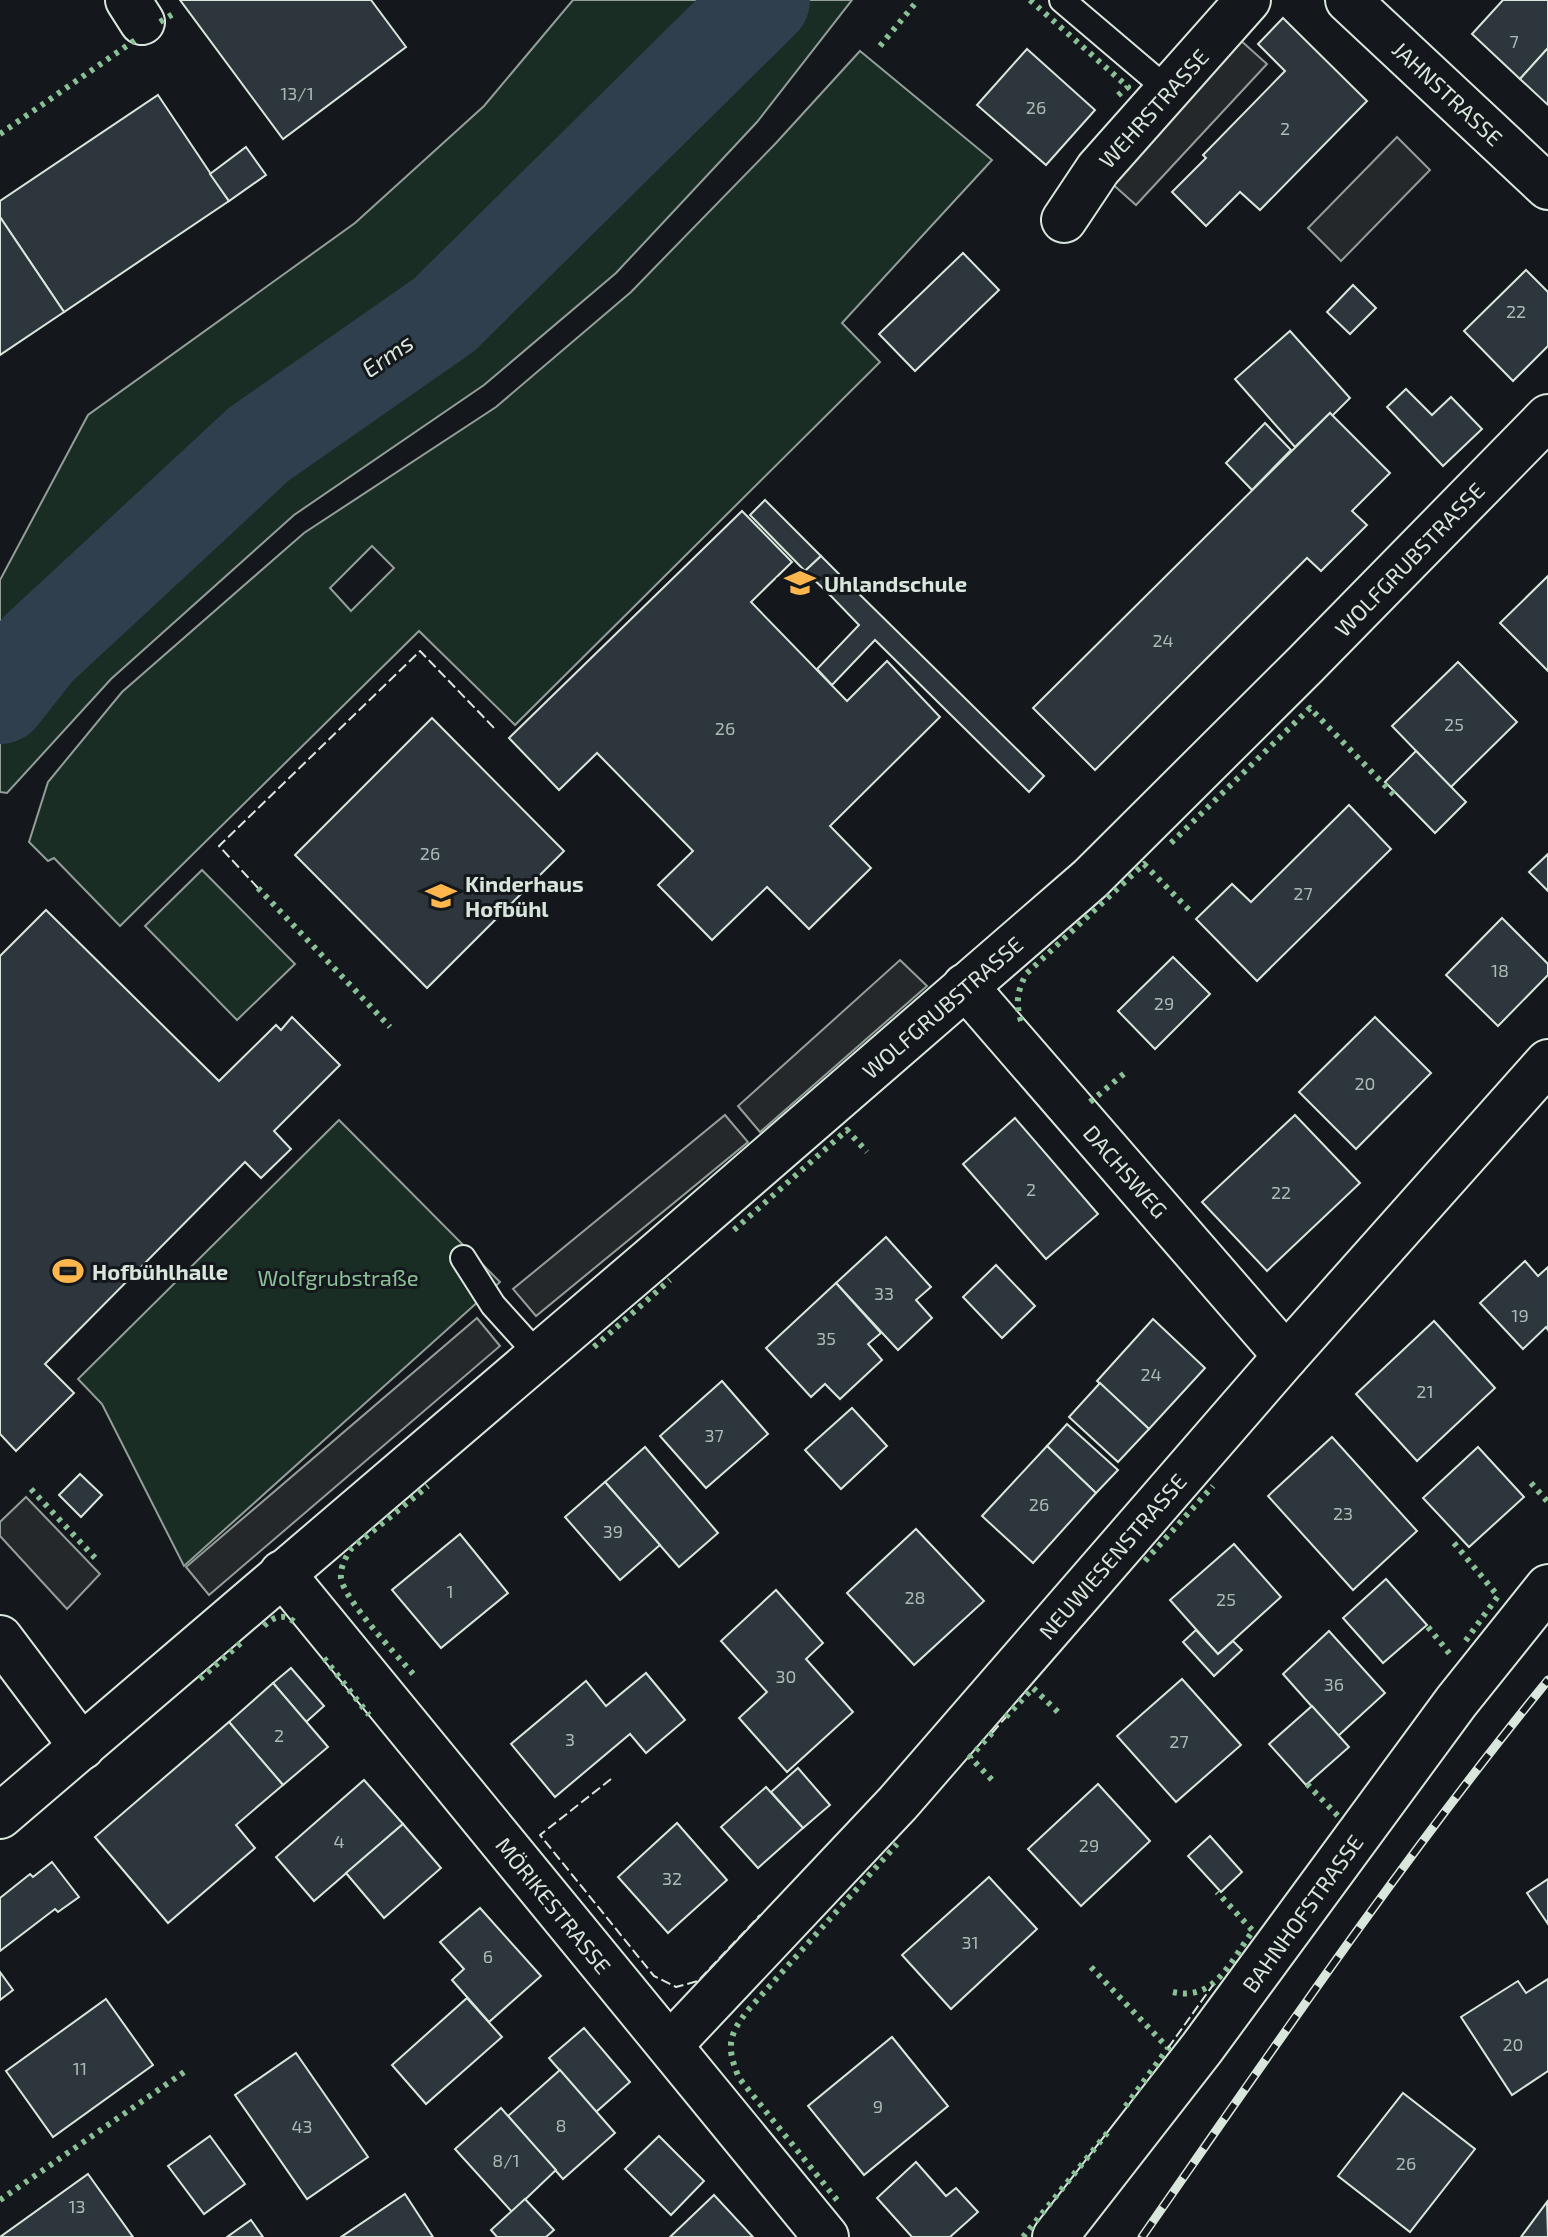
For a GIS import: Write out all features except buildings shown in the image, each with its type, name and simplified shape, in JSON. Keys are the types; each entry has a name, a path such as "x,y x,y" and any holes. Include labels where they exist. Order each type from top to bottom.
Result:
{"street":[{"name":"WEHRSTRASSE","path":"1064,220 1098,169 1248,0"},
{"name":"JAHNSTRASSE","path":"1348,0 1548,187"},
{"name":"WOLFGRUBSTRASSE","path":"0,1816 539,1356 1090,879 1548,417"},
{"name":"DACHSWEG","path":"965,986 1286,1356"},
{"name":"NEUWIESENSTRASSE","path":"670,2045 898,1803 1286,1356 1548,1062"},
{"name":"MÖRIKESTRASSE","path":"282,1573 826,2237"},
{"name":"BAHNHOFSTRASSE","path":"1055,2237 1202,2048 1456,1702 1548,1587"},
{"path":"0,1638 82,1747"}],"lane":[{"path":"1062,0 1169,91"},
{"path":"463,1258 476,1283 493,1305 539,1356"}],"green space":[{"path":"573,0 852,0 757,122 616,273 484,385 294,515 111,679 7,793 0,792 0,580 88,415 355,223 484,106"},
{"path":"860,51 992,160 842,323 880,362 515,725 419,631 120,926 54,858 48,861 29,842 48,782 122,692 304,533 496,407 631,292 776,143","holes":["372,546 394,568 351,611 330,588"]},
{"path":"202,870 295,964 237,1020 145,926"},
{"name":"Wolfgrubstraße","path":"339,1120 500,1282 184,1566 102,1404 78,1379"}],"shaded area":[{"path":"1238,38 1267,64 1136,205 1109,181"},
{"path":"1397,137 1430,170 1341,261 1308,228"},
{"path":"900,960 927,986 760,1132 738,1106"},
{"path":"725,1115 748,1142 536,1316 513,1289"},
{"path":"477,1318 500,1346 209,1595 186,1567"},
{"path":"26,1497 100,1574 67,1609 0,1536 0,1522"}],"waterway":[{"name":"Erms","path":"0,697 38,649 259,444 444,315 763,0"}],"railway":[{"path":"1142,2237 1390,1885 1548,1680"}],"hedge":[{"path":"880,46 918,0"},
{"path":"1030,0 1128,87 1116,97"},
{"path":"160,22 173,14"},
{"path":"0,134 138,38"},
{"path":"1171,843 1310,708 1397,798"},
{"path":"1021,1021 1018,996 1026,974 1144,864 1192,913"},
{"path":"258,888 390,1027"},
{"path":"1090,1102 1126,1072"},
{"path":"734,1230 847,1130 867,1152"},
{"path":"594,1347 670,1280"},
{"path":"1531,1483 1548,1502"},
{"path":"413,1674 351,1600 341,1574 351,1549 428,1486"},
{"path":"1145,1561 1213,1486"},
{"path":"31,1489 97,1560"},
{"path":"1454,1543 1498,1596 1464,1643"},
{"path":"264,1626 280,1617 297,1624"},
{"path":"1428,1627 1453,1658"},
{"path":"200,1679 242,1642"},
{"path":"324,1658 369,1715"},
{"path":"1006,1717 1033,1688 1059,1713"},
{"path":"992,1733 970,1757 994,1782"},
{"path":"1307,1784 1342,1820"},
{"path":"837,2200 739,2078 732,2058 731,2042 749,2009 897,1844"},
{"path":"1173,1992 1200,1991 1211,1985 1229,1966 1253,1931 1217,1892"},
{"path":"1091,1967 1168,2048 1125,2107"},
{"path":"0,2200 187,2070"},
{"path":"1023,2237 1108,2132"}],"fence":[{"path":"258,888 219,846 420,651 496,730"},
{"path":"992,1733 1006,1717"},
{"path":"611,1779 540,1835 654,1976 676,1987 698,1981 760,1915"},
{"path":"1168,2048 1213,1985"}],"place":[{"name":"Uhlandschule","path":"800,583"},
{"name":"Kinderhaus Hofbühl","path":"441,896"},
{"name":"Hofbühlhalle","path":"68,1271"}]}
